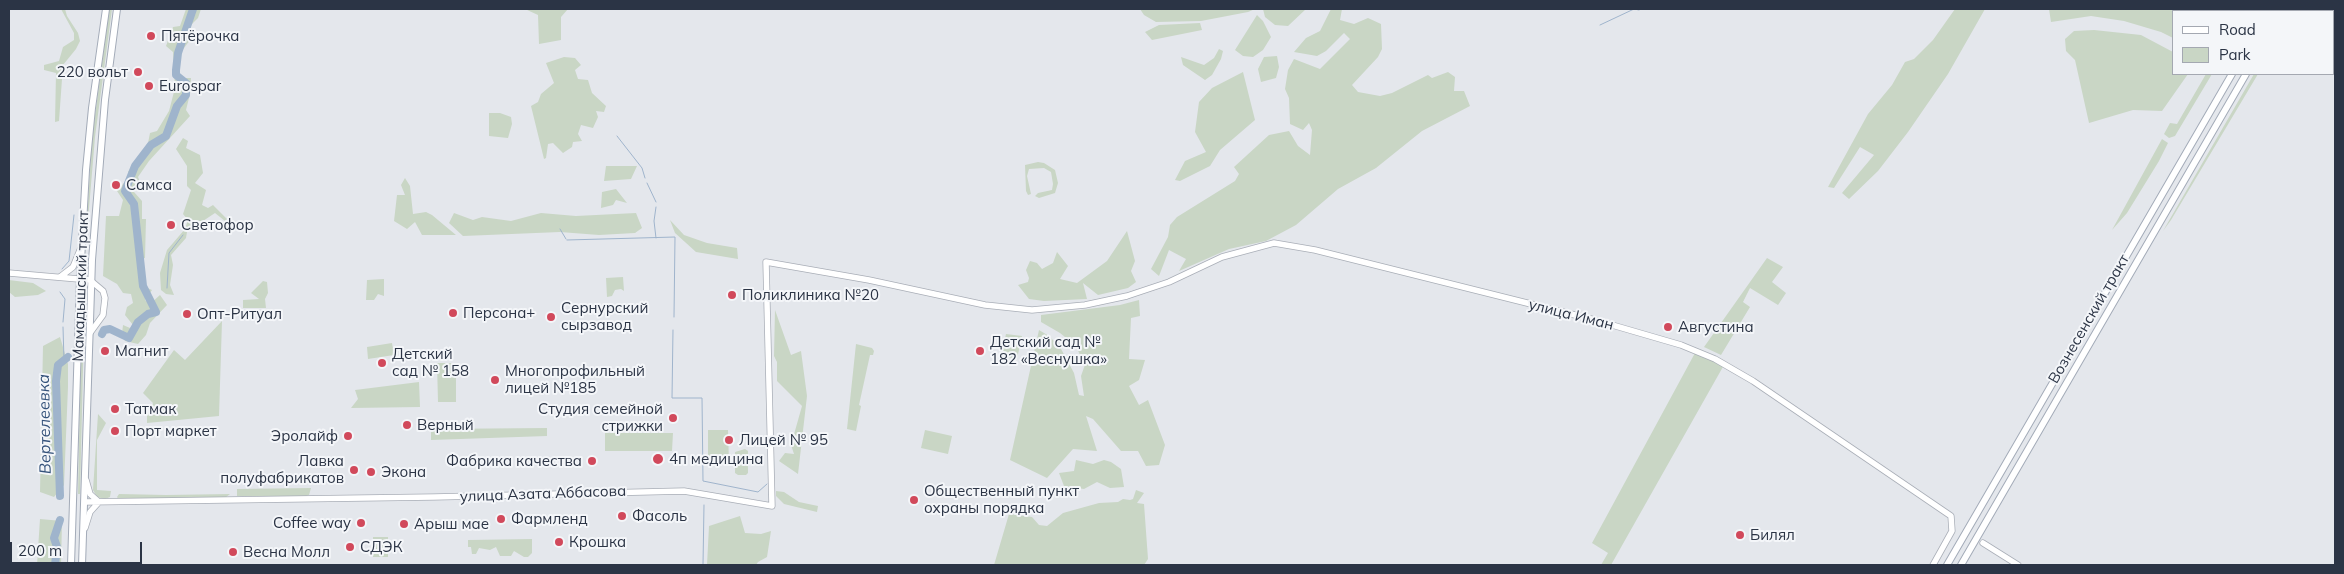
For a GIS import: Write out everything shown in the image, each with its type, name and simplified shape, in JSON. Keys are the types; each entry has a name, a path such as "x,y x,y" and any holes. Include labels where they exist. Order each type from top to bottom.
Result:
{"main road":[{"name":"Мамадышский тракт","path":"71,565 82,245 92,108 106,9"},
{"name":"Мамадышский тракт","path":"82,565 90,280 104,110 117,9"},
{"name":"Вознесенский тракт","path":"1947,565 2231,75"},
{"name":"Вознесенский тракт","path":"1961,565 2245,75"}],"street":[{"name":"улица Иман","path":"772,506 766,262 868,280 985,305 1032,310 1103,302 1154,288 1222,257 1257,246 1283,243 1595,320 1681,345 1715,359 1754,381 1951,516 1952,531 1933,565"},
{"path":"60,277 72,267 82,245"},
{"path":"9,273 90,280 103,291 105,298 103,314 93,327 88,340"},
{"path":"84,534 90,512 100,502 90,494 85,478"},
{"name":"улица Азата Аббасова","path":"85,502 684,491 772,506"},
{"path":"1984,543 2018,565"}],"green space":[{"path":"61,9 65,9 67,16 78,33 80,41 63,65 59,121 55,122 56,73 44,70 44,65 59,61 63,47 74,40 74,33"},
{"path":"109,9 112,9 95,137 84,268 92,138"},
{"path":"186,9 201,9 198,18 190,26 193,36 181,52 178,74 184,78 191,78 186,110 190,116 149,161 138,177 140,182 134,192 142,201 142,219 146,219 145,258 141,259 145,287 152,290 145,300 150,304 160,295 167,305 150,323 146,335 138,344 125,341 122,334 123,325 130,328 133,325 125,315 127,307 133,303 131,294 123,293 117,284 103,276 106,216 119,216 123,200 117,191 129,177 128,172 148,143 150,133 157,131 169,111 175,88 173,52 166,46 173,27 180,26"},
{"path":"525,9 568,9 561,17 561,40 539,44 538,15"},
{"path":"1140,9 1255,9 1201,21 1156,22 1144,15"},
{"path":"1263,9 1306,9 1288,26 1275,25 1265,17"},
{"path":"1331,9 1342,9 1340,20 1354,24 1368,18 1381,24 1382,49 1378,57 1352,85 1358,92 1380,96 1392,93 1428,75 1432,78 1448,72 1455,77 1454,91 1464,91 1470,106 1422,131 1376,168 1338,189 1296,225 1266,241 1229,249 1179,271 1186,259 1169,250 1159,276 1151,269 1168,237 1170,225 1177,217 1235,181 1239,174 1234,167 1269,135 1289,131 1298,146 1310,155 1312,130 1309,123 1303,130 1290,124 1289,98 1285,89 1288,70 1294,59 1320,69 1350,39 1344,33 1326,51 1317,56 1294,52 1306,38 1320,31"},
{"path":"1955,9 1985,9 1948,74 1908,132 1878,171 1849,199 1842,193 1874,155 1860,147 1834,188 1828,187 1868,114 1892,85 1905,62 1914,59 1933,40"},
{"path":"2049,9 2232,9 2172,10 2172,38 2161,32 2124,21 2091,16 2051,22"},
{"path":"1257,15 1263,21 1271,37 1263,50 1253,57 1243,56 1235,50"},
{"path":"1200,23 1202,30 1152,40 1145,32 1159,25"},
{"path":"2094,30 2141,35 2172,51 2172,75 2187,75 2162,111 2133,110 2089,123 2075,60 2066,51 2065,39 2074,31"},
{"path":"1219,49 1223,51 1221,59 1212,75 1205,80 1183,65 1181,57 1204,65 1214,58"},
{"path":"1277,56 1279,67 1276,78 1261,82 1258,69 1264,57"},
{"path":"564,57 575,58 581,65 575,70 578,79 588,80 592,93 606,106 604,112 596,111 598,117 593,128 581,125 578,134 582,141 573,142 572,147 563,153 553,143 548,144 546,158 544,159 531,106 538,102 541,94 554,83 546,63"},
{"path":"1243,72 1255,120 1220,150 1210,166 1180,181 1175,180 1185,161 1206,152 1195,132 1199,102 1212,88"},
{"path":"2205,75 2211,75 2175,136 2169,138 2164,134 2170,123 2177,124"},
{"path":"2253,75 2257,75 2171,220 2163,231"},
{"path":"489,113 500,113 511,117 512,124 508,138 489,136"},
{"path":"183,138 188,141 186,148 200,155 203,173 195,183 206,190 202,205 208,208 213,205 227,219 225,221 215,213 203,221 196,221 187,232 186,238 171,255 173,265 170,285 174,295 166,294 161,290 160,273 167,250 185,229 188,220 183,214 191,190 187,186 187,166 176,149"},
{"path":"2162,139 2168,143 2159,161 2127,213 2112,230"},
{"path":"1038,162 1044,163 1055,170 1058,183 1055,193 1039,198 1035,196 1038,193 1052,190 1053,184 1051,172 1044,168 1029,169 1027,176 1031,194 1028,195 1026,191 1025,165"},
{"path":"606,166 637,166 631,179 604,181"},
{"path":"405,178 410,186 413,214 426,212 456,235 422,235 415,222 407,229 394,221 397,195 405,195 401,185"},
{"path":"616,189 627,203 616,200 613,205 601,208 602,192"},
{"path":"454,213 473,220 482,217 511,221 541,213 576,216 636,213 642,228 635,233 599,235 560,232 463,236 449,223"},
{"path":"670,220 684,235 707,243 737,248 738,259 696,252 675,233"},
{"path":"1127,231 1135,261 1131,271 1136,282 1128,288 1098,295 1083,283 1087,299 1044,301 1029,299 1018,285 1028,282 1029,278 1026,270 1030,261 1037,263 1042,269 1053,263 1057,252 1068,266 1060,279 1077,283 1107,261"},
{"path":"1767,258 1783,267 1772,282 1786,293 1778,305 1750,288 1743,302 1750,307 1721,355 1704,347"},
{"path":"623,277 624,291 621,289 615,290 612,296 607,297 606,278"},
{"path":"384,279 384,296 378,294 374,300 366,300 367,280"},
{"path":"9,280 33,283 46,291 38,295 15,297 9,292"},
{"path":"263,281 267,282 266,308 243,308 243,300 259,299 251,293"},
{"path":"82,288 85,288 80,494 78,494"},
{"path":"1139,300 1140,316 1131,318 1129,359 1145,360 1139,380 1129,386 1139,405 1148,400 1165,445 1159,465 1146,466 1138,451 1121,451 1093,419 1086,416 1097,451 1073,449 1047,478 1010,460 1039,330 1049,336 1060,347 1074,373 1079,395 1084,396 1081,376 1087,359 1080,355 1076,346 1060,333 1041,322 1041,315 1120,305"},
{"path":"775,310 791,355 801,351 807,396 798,474 779,461 785,453 794,454 791,445 802,406 777,381 777,362 774,356"},
{"path":"222,321 219,416 147,423 147,416 153,403 143,393 174,350 185,360"},
{"path":"1006,334 1022,336 1017,359 1001,356 1003,344 1016,346 1004,343"},
{"path":"60,337 68,364 68,387 64,485 54,497 40,492 43,346"},
{"path":"392,343 394,355 368,359 367,347"},
{"path":"856,344 872,348 874,351 873,355 870,355 859,405 861,406 856,431 847,429"},
{"path":"1695,353 1724,365 1611,565 1601,565 1608,553 1592,543"},
{"path":"437,363 456,363 456,402 438,402"},
{"path":"419,382 420,407 351,408 358,399 355,390"},
{"path":"98,414 106,423 97,440 97,490 111,491 110,497 105,499 97,497 93,490"},
{"path":"547,428 547,436 431,440 431,429"},
{"path":"708,430 728,430 729,463 708,463"},
{"path":"925,430 952,436 948,454 921,448"},
{"path":"605,433 673,433 672,451 605,451"},
{"path":"745,449 748,451 748,473 746,475 738,475 735,473 735,452"},
{"path":"1076,460 1093,464 1104,460 1111,462 1121,469 1124,487 1110,488 1097,482 1084,489 1064,486 1059,473 1074,471"},
{"path":"311,488 309,495 304,497 237,496 237,489"},
{"path":"1136,490 1144,493 1137,503 1144,504 1148,559 1144,565 994,565 1009,514 1032,517 1039,525 1047,526 1063,513 1099,503 1133,499"},
{"path":"776,491 784,492 799,502 818,506 817,512 784,504 776,496"},
{"path":"119,494 230,494 225,498 119,500 117,497"},
{"path":"740,516 745,533 761,534 771,531 767,557 756,565 707,565 709,526"},
{"path":"40,519 62,521 61,565 37,565"},
{"path":"373,537 388,537 388,557 373,557"},
{"path":"532,539 532,553 528,557 524,557 514,551 511,556 500,556 496,547 490,550 479,548 476,554 472,554 471,547 468,547 468,540"}],"waterway":[{"name":"Вертелеевка","path":"102,334 104,330 110,329 129,338 138,322 148,314 156,312 143,286 134,204 125,191 135,166 151,145 166,136 177,106 186,95 186,83 176,75 176,70 178,53 193,9"},
{"path":"1600,25 1634,9 1639,10"},
{"path":"617,136 642,168 645,178"},
{"path":"647,183 656,202"},
{"path":"656,207 654,221 656,238"},
{"path":"62,269 69,261 74,215"},
{"path":"560,229 566,239"},
{"path":"167,288 169,253 183,235"},
{"path":"567,240 675,237 674,317"},
{"path":"60,292 65,299 63,322"},
{"path":"63,327 64,360"},
{"path":"673,330 672,398 702,398 703,481 758,492 767,484"},
{"name":"Вертелеевка","path":"60,496 56,381 58,365 68,357"},
{"path":"703,565 704,505"},
{"name":"Вертелеевка","path":"55,565 57,547 54,538 60,520"}],"place":[{"name":"Пятёрочка","path":"151,36"},
{"name":"220 вольт","path":"138,72"},
{"name":"Eurospar","path":"149,86"},
{"name":"Самса","path":"116,185"},
{"name":"Светофор","path":"171,225"},
{"name":"Поликлиника №20","path":"732,295"},
{"name":"Персона+","path":"453,313"},
{"name":"Опт-Ритуал","path":"187,314"},
{"name":"Сернурский сырзавод","path":"551,317"},
{"name":"Августина","path":"1668,327"},
{"name":"Магнит","path":"105,351"},
{"name":"Детский сад № 182 «Веснушка»","path":"980,351"},
{"name":"Детский сад № 158","path":"382,363"},
{"name":"Многопрофильный лицей №185","path":"495,380"},
{"name":"Татмак","path":"115,409"},
{"name":"Студия семейной стрижки","path":"673,418"},
{"name":"Верный","path":"407,425"},
{"name":"Порт маркет","path":"115,431"},
{"name":"Эролайф","path":"348,436"},
{"name":"Лицей № 95","path":"729,440"},
{"name":"4п медицина","path":"658,459"},
{"name":"Фабрика качества","path":"592,461"},
{"name":"Лавка полуфабрикатов","path":"354,470"},
{"name":"Экона","path":"371,472"},
{"name":"Общественный пункт охраны порядка","path":"914,500"},
{"name":"Фасоль","path":"622,516"},
{"name":"Фармленд","path":"501,519"},
{"name":"Coffee way","path":"361,523"},
{"name":"Арыш мае","path":"404,524"},
{"name":"Билял","path":"1740,535"},
{"name":"Крошка","path":"559,542"},
{"name":"СДЭК","path":"350,547"},
{"name":"Весна Молл","path":"233,552"}]}
